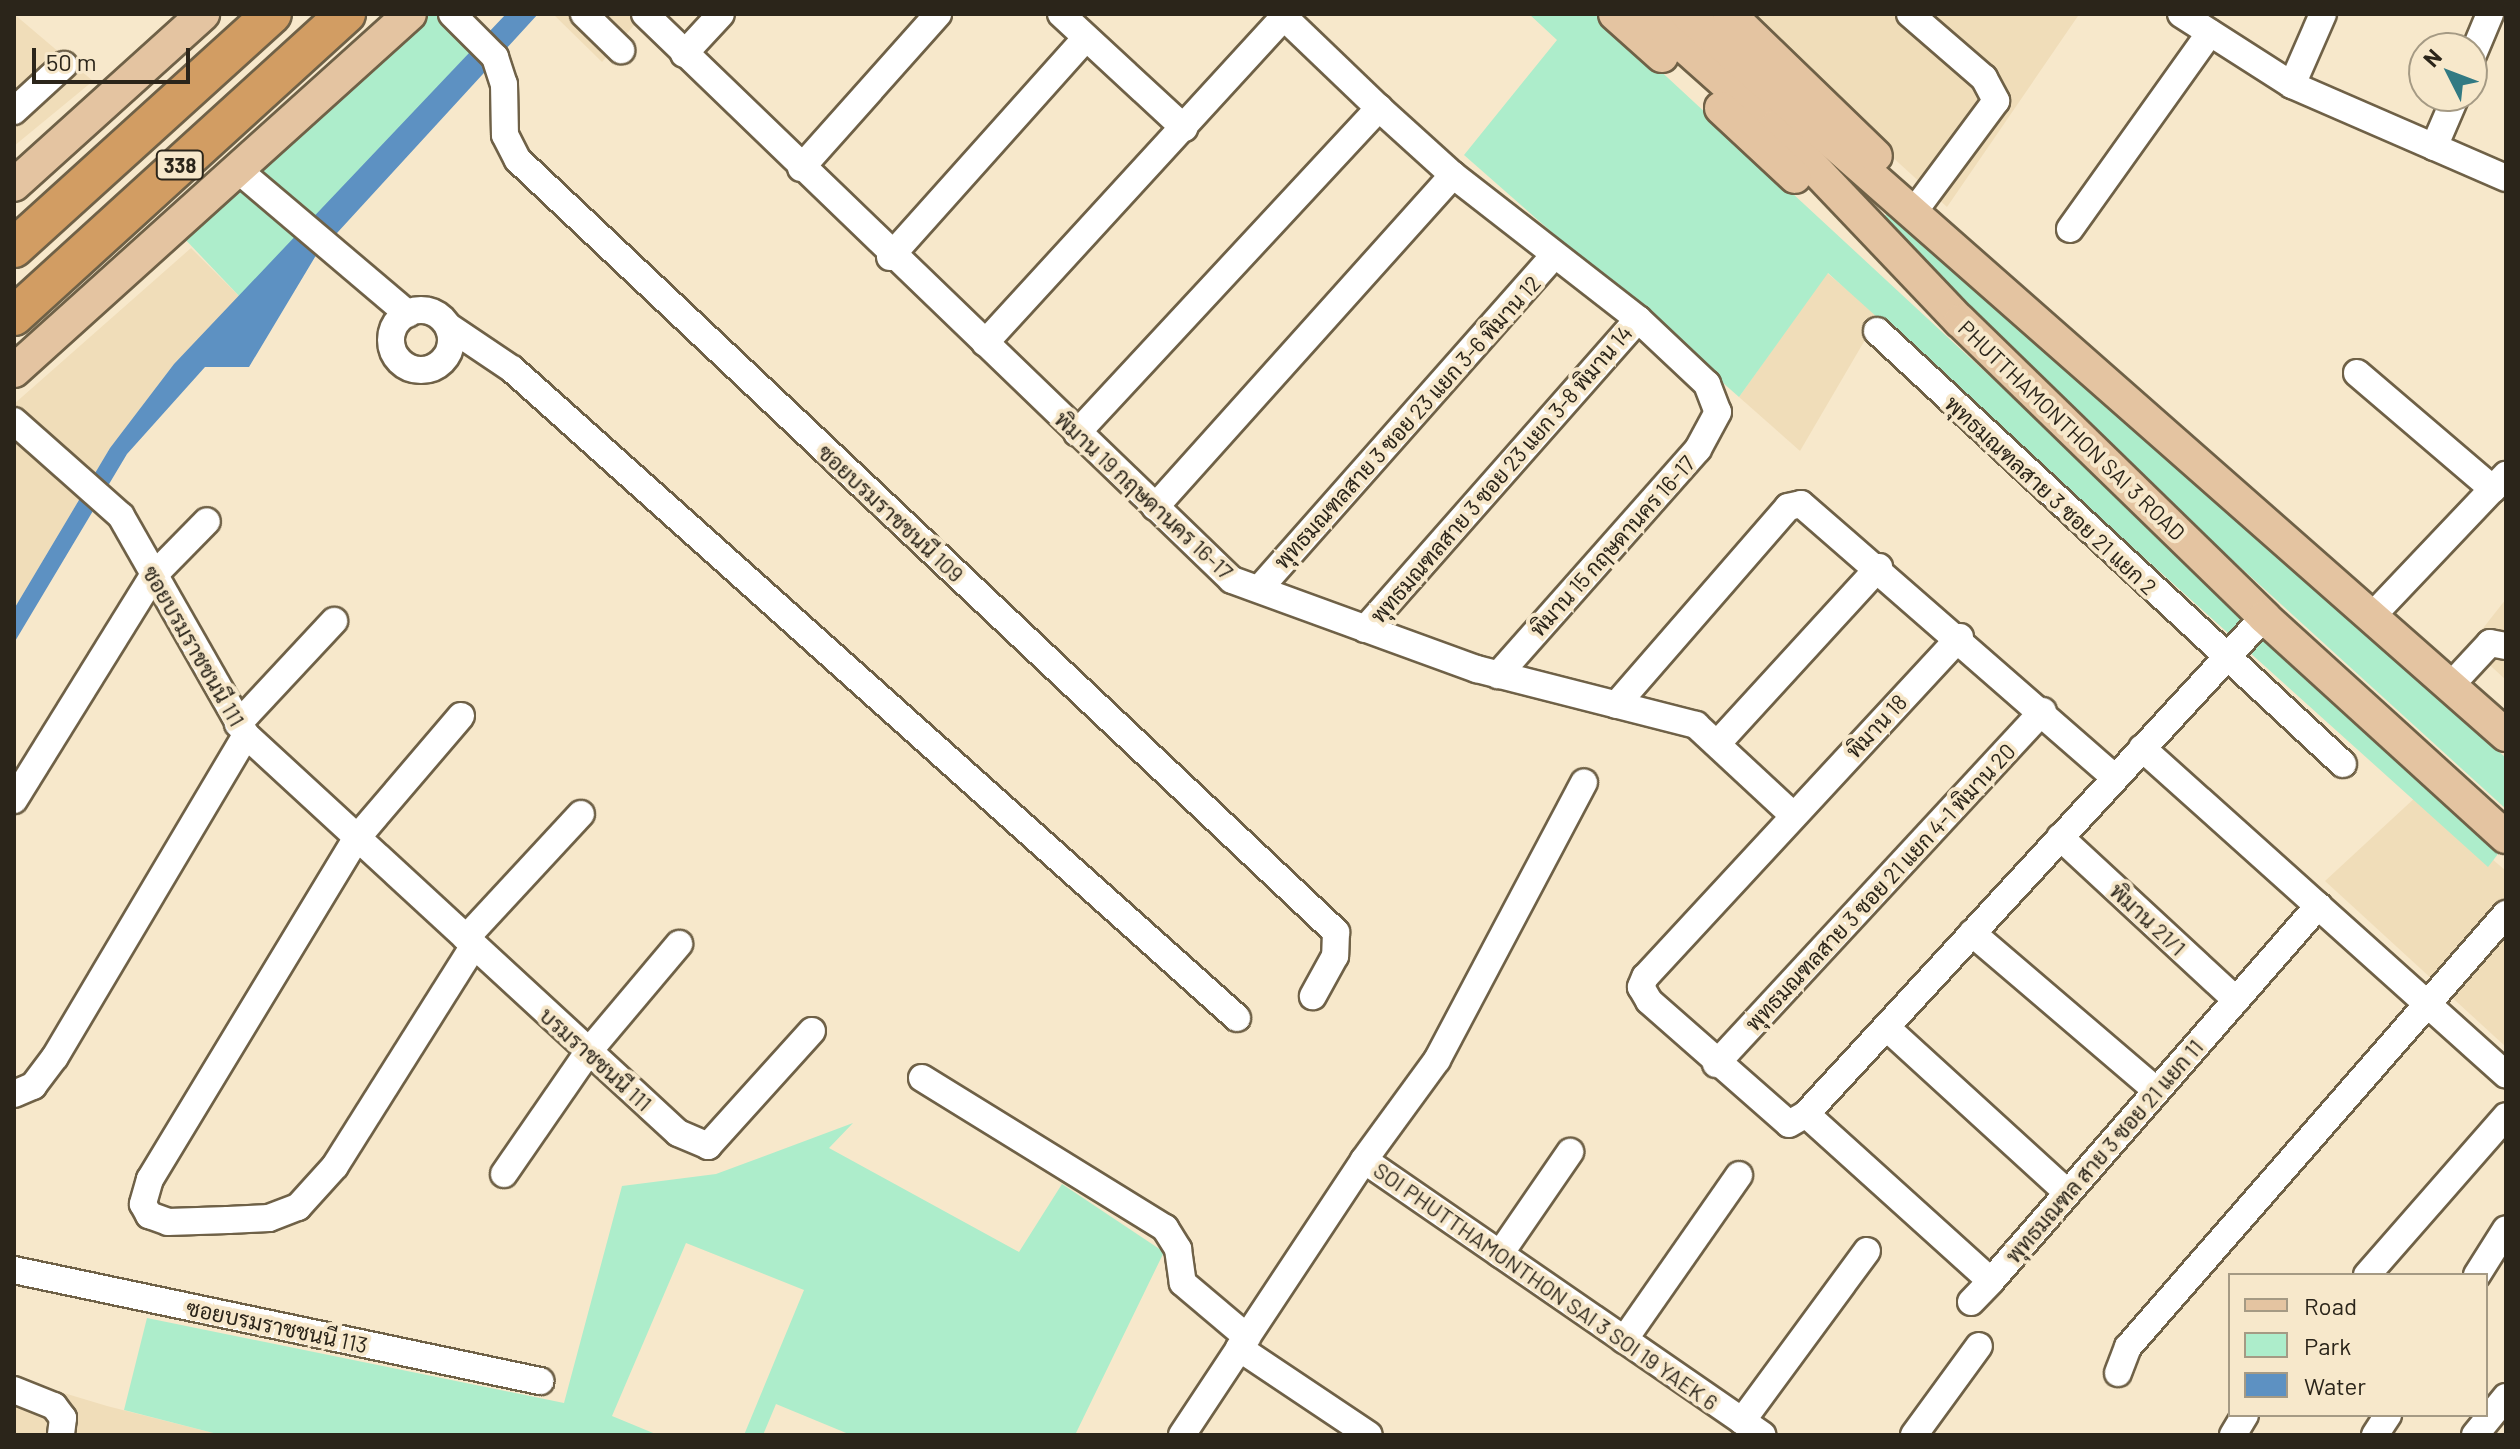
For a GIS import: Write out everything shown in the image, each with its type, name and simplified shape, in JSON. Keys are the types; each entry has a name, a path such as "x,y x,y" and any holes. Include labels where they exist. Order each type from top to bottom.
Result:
{"highway":[{"name":"338","path":"14,248 272,14"},
{"name":"338","path":"14,316 346,14"}],"main road":[{"path":"14,185 203,14"},
{"name":"338","path":"14,371 410,14"},
{"path":"1615,14 1850,230 1960,321"},
{"name":"PHUTTHAMONTHON SAI 3 ROAD","path":"1648,14 1997,283 2374,614 2506,735"},
{"name":"PHUTTHAMONTHON SAI 3 ROAD","path":"1687,14 1783,117 1960,321 2264,617 2506,837"},
{"path":"1729,14 1803,80 1997,283"}],"street":[{"name":"ซอยบรมราชชนนี 109","path":"452,14 486,49 504,84 505,135 518,160 1336,932 1335,956 1313,996"},
{"path":"584,14 621,50"},
{"name":"พิมาน 19 กฤษดานคร 16-17","path":"645,14 890,257 985,343 1232,580 1498,675 1696,725 1793,815"},
{"path":"684,54 721,14"},
{"path":"801,168 938,14"},
{"path":"1061,14 1184,128"},
{"path":"1910,14 1984,78 1996,101 1921,202"},
{"path":"2181,14 2292,85 2506,178"},
{"path":"2292,85 2323,14"},
{"path":"985,343 1285,16 1453,175 1638,319"},
{"path":"2070,229 2210,33"},
{"path":"890,257 1086,38"},
{"path":"14,111 64,65"},
{"path":"1077,433 1379,108"},
{"path":"2434,147 2449,112"},
{"path":"237,169 311,235 408,314"},
{"path":"1155,507 1453,175"},
{"name":"พุทธมณฑลสาย 3 ซอย 23 แยก 3-6 พิมาน 12","path":"1259,589 1555,255"},
{"path":"448,326 452,339 442,362 418,370 405,366 392,346 392,333 408,314 431,311 512,369 1237,1018"},
{"name":"พิมาน 15 กฤษดานคร 16-17","path":"1498,675 1698,449 1718,412 1707,384 1638,319"},
{"name":"พุทธมณฑลสาย 3 ซอย 23 แยก 3-8 พิมาน 14","path":"1365,629 1638,319"},
{"name":"พุทธมณฑลสาย 3 ซอย 21 แยก 2","path":"1877,331 2225,659 2343,764"},
{"path":"2357,373 2500,482 2374,614"},
{"name":"ซอยบรมราชชนนี 111","path":"14,421 109,501 242,729 476,949"},
{"path":"1616,705 1788,507 1801,504 1814,510 1960,637 2114,777"},
{"path":"14,800 152,577 207,521"},
{"path":"1717,744 1879,567"},
{"path":"1716,1064 1782,1121 1795,1125 2264,617"},
{"path":"14,1094 33,1086 55,1057 242,729 334,621"},
{"name":"พิมาน 18","path":"1716,1064 1641,987 1793,815 1960,637"},
{"path":"2451,685 2490,643 2506,646"},
{"name":"พุทธมณฑลสาย 3 ซอย 21 แยก 4-1 พิมาน 20","path":"1716,1064 2043,711"},
{"path":"461,716 356,839 150,1179 143,1204 149,1215 168,1222 269,1218 298,1207 335,1166 476,949 581,814"},
{"path":"2142,748 2506,1075"},
{"path":"1364,1160 1437,1060 1584,782"},
{"name":"พิมาน 21/1","path":"2060,837 2236,1000"},
{"name":"พุทธมณฑล สาย 3 ซอย 21 แยก 11","path":"1806,1114 1991,1281 2318,906"},
{"path":"2118,1373 2128,1347 2506,914"},
{"path":"1972,933 2157,1091"},
{"path":"504,1174 589,1051 679,944"},
{"name":"บรมราชชนนี 111","path":"476,949 678,1133 708,1146 812,1031"},
{"path":"1886,1027 2068,1193"},
{"path":"922,1078 1165,1228 1178,1249 1183,1283 1243,1342 1369,1435"},
{"path":"2369,1273 2506,1116"},
{"path":"1500,1254 1570,1152"},
{"name":"SOI PHUTTHAMONTHON SAI 3 SOI 19 YAEK 6","path":"1182,1435 1364,1160 1752,1428"},
{"path":"1624,1340 1739,1175"},
{"path":"2478,1273 2506,1229"},
{"path":"1752,1428 1867,1251"},
{"name":"ซอยบรมราชชนนี 113","path":"14,1270 540,1381"},
{"path":"1971,1302 1991,1281"},
{"path":"1914,1435 1979,1346"},
{"path":"14,1390 54,1406 63,1418 61,1435"},
{"path":"2475,1435 2506,1397"},
{"path":"2233,1435 2244,1417"},
{"path":"2375,1435 2387,1417"}],"shaded area":[{"path":"14,14 93,81 14,146"},
{"path":"553,14 644,14 602,62"},
{"path":"1736,14 2074,14 2078,16 1947,207"},
{"path":"191,248 241,298 174,364 110,448 14,609 14,404"},
{"path":"1827,273 1879,316 1800,451 1739,397"},
{"path":"2506,599 2506,680 2469,646"},
{"path":"2418,795 2506,871 2506,1047 2325,881"},
{"path":"14,1378 107,1406 221,1435 14,1435"}],"green space":[{"path":"429,14 439,14 474,48 241,298 182,236"},
{"path":"1529,14 1599,14 2501,850 2488,867 1828,273 1739,397 1464,155 1557,40"},
{"path":"1892,207 2506,758 2506,809 2061,404 1879,223"},
{"path":"853,1123 829,1148 1019,1252 1062,1184 1164,1252 1075,1435 851,1435 776,1404 763,1435 744,1435 804,1290 686,1243 612,1416 658,1435 221,1435 124,1410 147,1318 564,1403 622,1186 716,1174"}],"water":[{"path":"506,14 538,14 315,257 249,367 205,367 127,454 14,643 14,609 110,448 174,364"}]}
